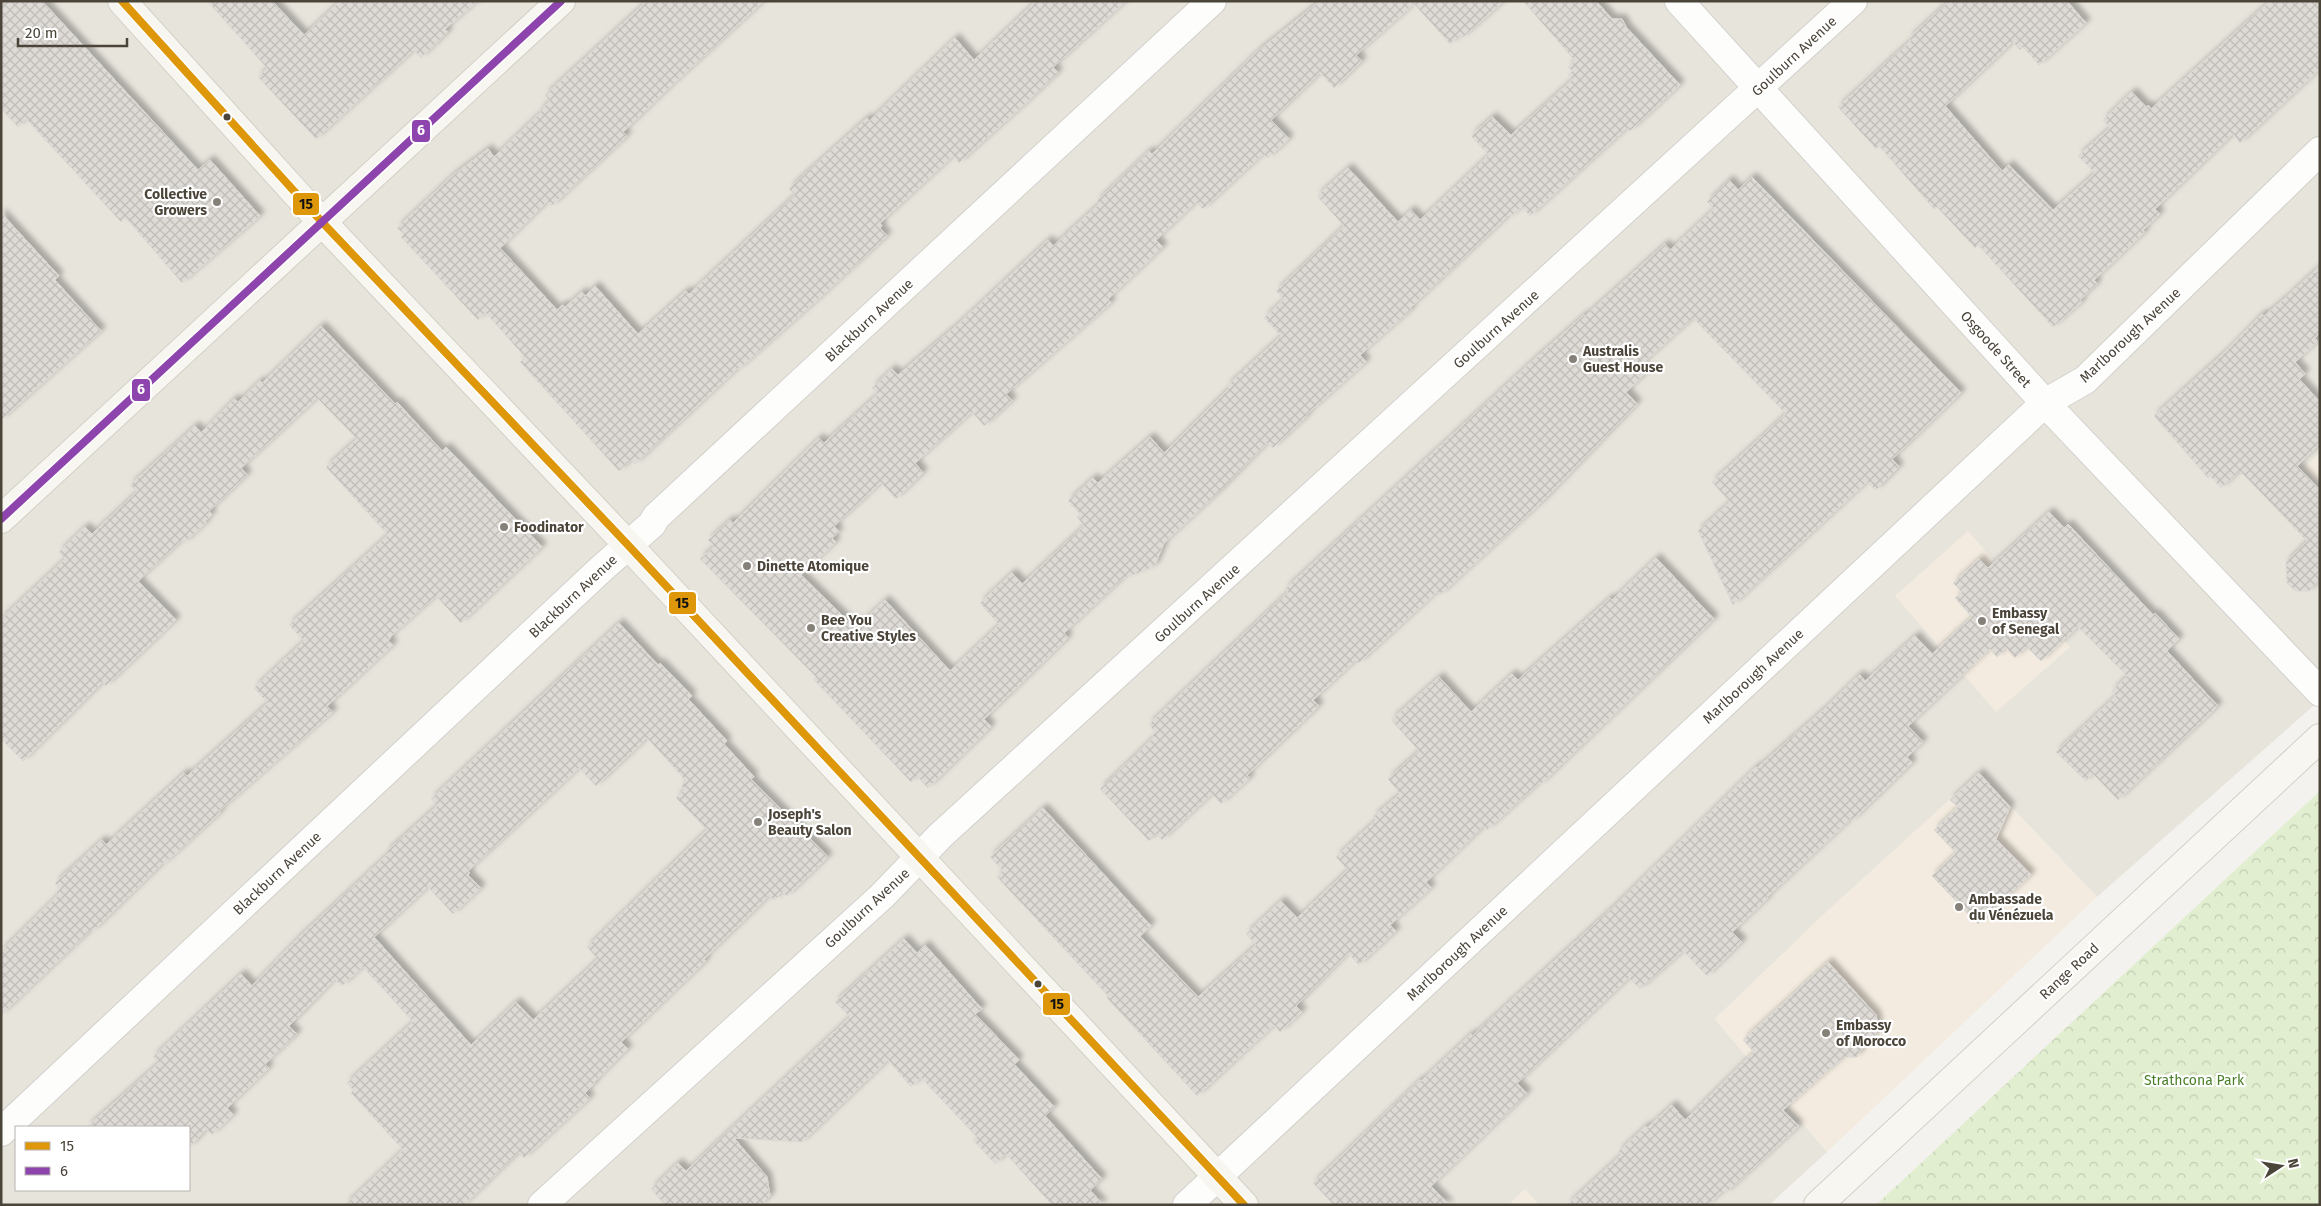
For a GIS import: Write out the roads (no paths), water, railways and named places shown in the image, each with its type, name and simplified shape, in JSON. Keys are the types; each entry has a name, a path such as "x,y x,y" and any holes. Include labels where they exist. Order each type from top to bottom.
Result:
{"street":[{"path":"122,1 322,222 627,544 1244,1205"},
{"path":"1,519 562,1"},
{"name":"Blackburn Avenue","path":"1,1132 627,544 652,524 656,517 1212,1"},
{"name":"Osgoode Street","path":"1679,1 2046,403 2320,692"},
{"name":"Goulburn Avenue","path":"542,1205 882,896 941,835 1853,1"},
{"name":"Marlborough Avenue","path":"1187,1205 2046,403 2085,380 2320,151"},
{"name":"Range Road","path":"1818,1205 2320,738"}],"place":[{"name":"Collective Growers","path":"217,202"},
{"name":"Australis Guest House","path":"1573,359"},
{"name":"Foodinator","path":"504,527"},
{"name":"Dinette Atomique","path":"747,566"},
{"name":"Embassy of Senegal","path":"1982,621"},
{"name":"Bee You Creative Styles","path":"811,628"},
{"name":"Joseph's Beauty Salon","path":"758,822"},
{"name":"Ambassade du Vénézuela","path":"1959,907"},
{"name":"Embassy of Morocco","path":"1826,1033"}],"park label":[{"name":"Strathcona Park","path":"2194,1080"}]}
